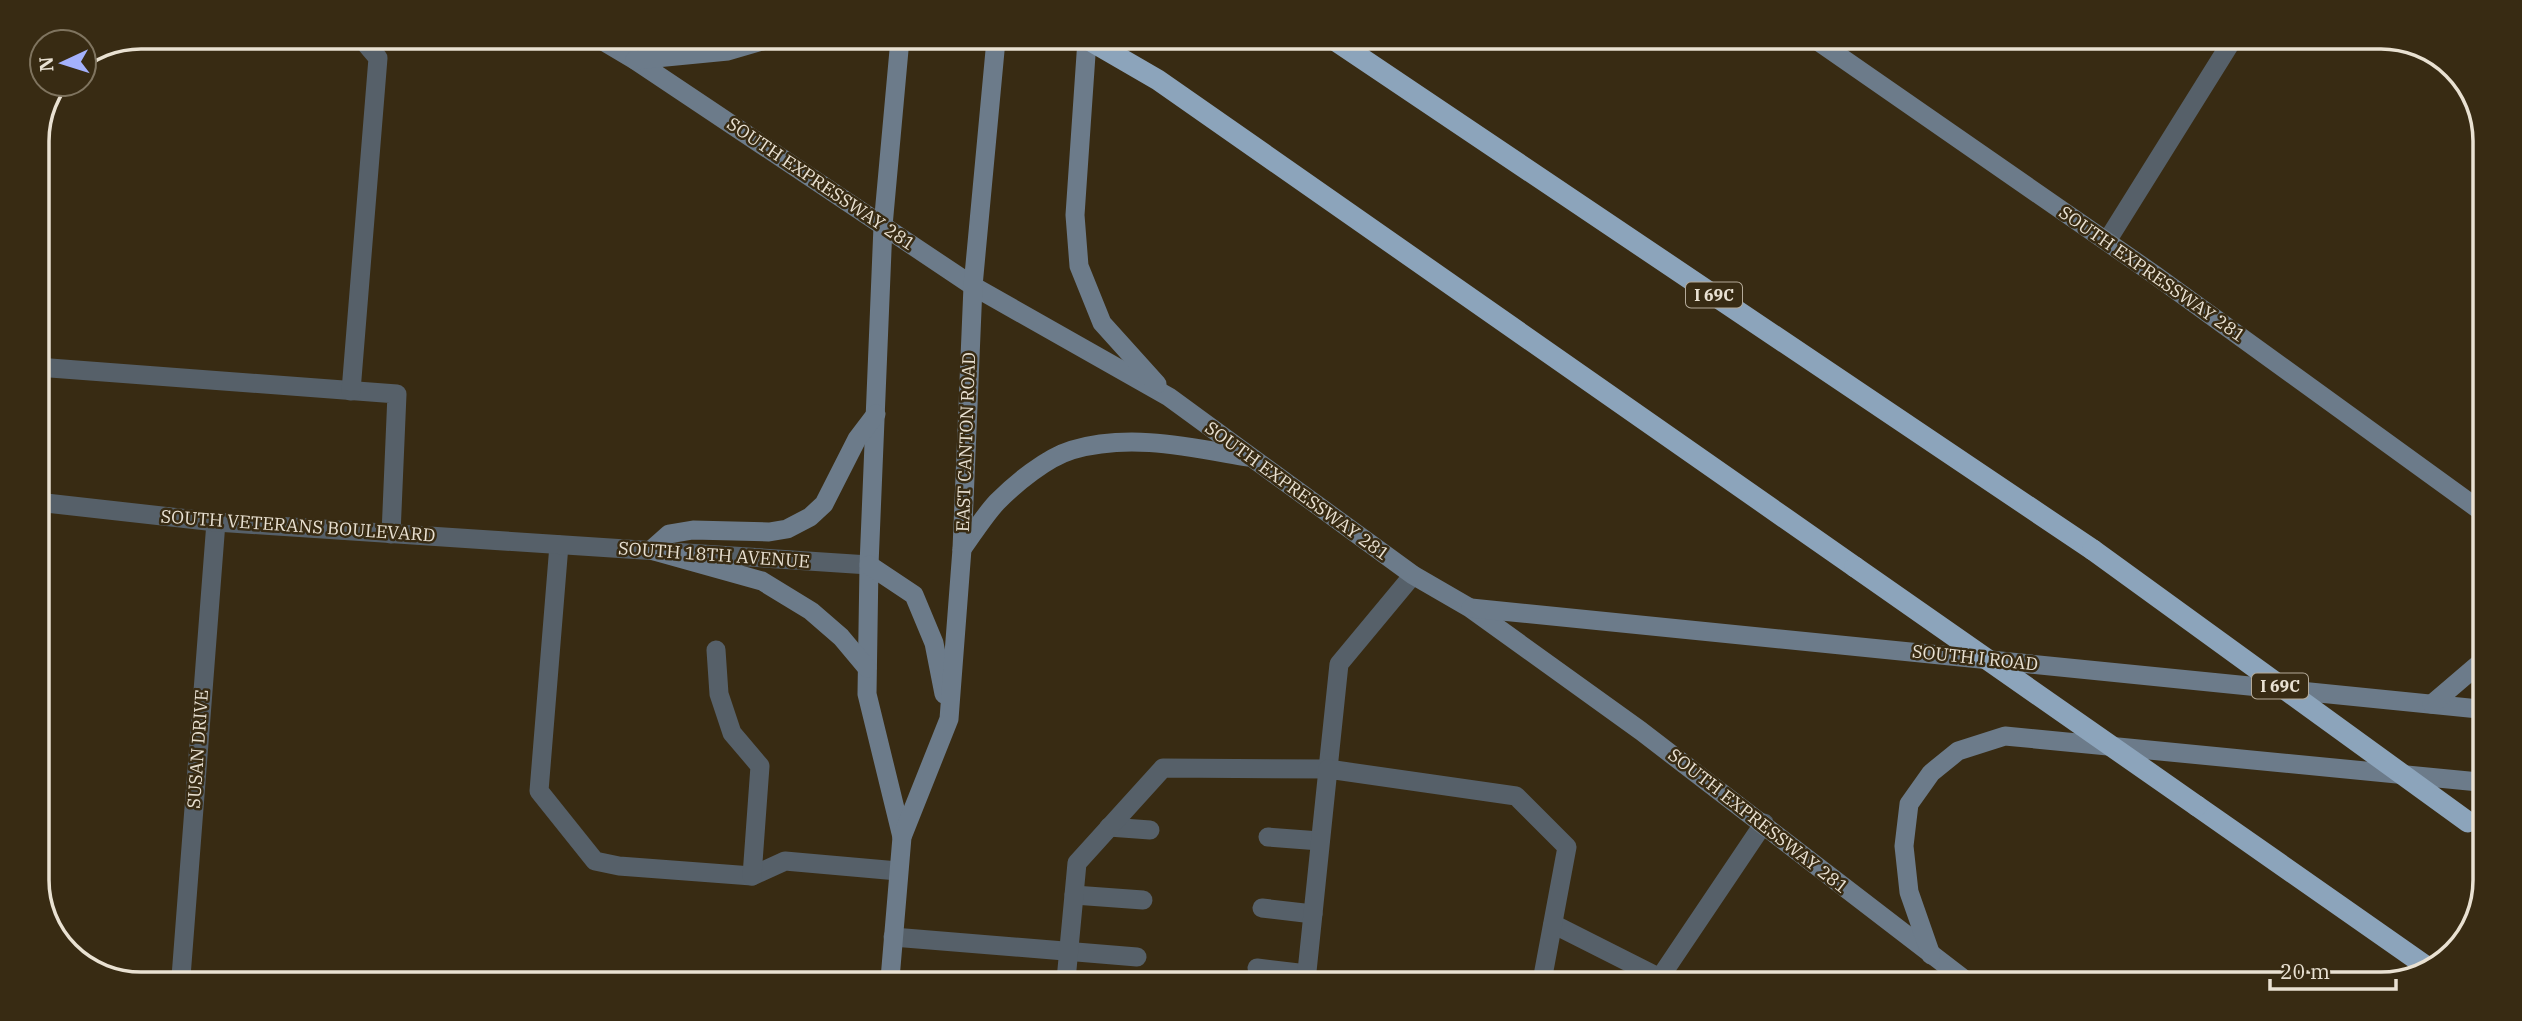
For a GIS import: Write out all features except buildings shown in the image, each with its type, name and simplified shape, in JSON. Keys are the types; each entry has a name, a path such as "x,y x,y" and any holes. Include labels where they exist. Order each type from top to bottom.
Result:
{"highway":[{"path":"1104,49 1158,80 2421,963"},
{"name":"I 69C","path":"1348,49 2093,550 2473,826"}],"main road":[{"name":"SOUTH EXPRESSWAY 281","path":"616,49 973,286 1169,397 1413,575 1470,608 1641,731 1954,972"},
{"path":"635,60 735,49"},
{"name":"EAST CANTON ROAD","path":"899,49 883,226 869,565 867,694 902,837"},
{"name":"EAST CANTON ROAD","path":"890,972 902,837 949,719 962,549 973,286 995,49"},
{"path":"1087,49 1075,215 1079,266 1102,323 1169,397"},
{"name":"SOUTH EXPRESSWAY 281","path":"1828,49 2107,241 2473,505"},
{"path":"651,550 669,534 693,530 769,533 787,529 810,517 824,504 857,439 876,414"},
{"path":"962,549 996,504 1032,472 1070,451 1118,442 1162,442 1252,458"},
{"path":"651,550 762,581 811,611 841,637 867,668"},
{"path":"869,565 914,595 934,643 949,719"},
{"name":"SOUTH I ROAD","path":"1470,608 2473,708"},
{"path":"2432,704 2473,669"},
{"path":"1931,956 1909,892 1903,846 1909,804 1931,773 1958,751 2005,736 2473,781"}],"street":[{"path":"351,391 378,58 371,49"},
{"path":"2107,241 2227,49"},
{"path":"49,368 397,394 391,534"},
{"name":"SOUTH VETERANS BOULEVARD","path":"49,503 216,522 559,545"},
{"name":"SUSAN DRIVE","path":"181,972 216,522"},
{"path":"559,545 539,791 595,861 619,866 752,876 785,861 898,871"},
{"name":"SOUTH 18TH AVENUE","path":"559,545 869,565"},
{"path":"1307,972 1339,664 1413,575"},
{"path":"716,650 719,694 732,733 760,766 752,876"},
{"path":"1067,972 1077,863 1163,768 1328,769 1516,796 1567,847 1544,972"},
{"path":"1663,972 1763,823"},
{"path":"1109,827 1150,830"},
{"path":"1268,837 1320,841"},
{"path":"1074,895 1143,900"},
{"path":"1262,908 1313,914"},
{"path":"1553,924 1643,972"},
{"path":"893,937 1137,957"},
{"path":"1256,968 1279,972"}]}
